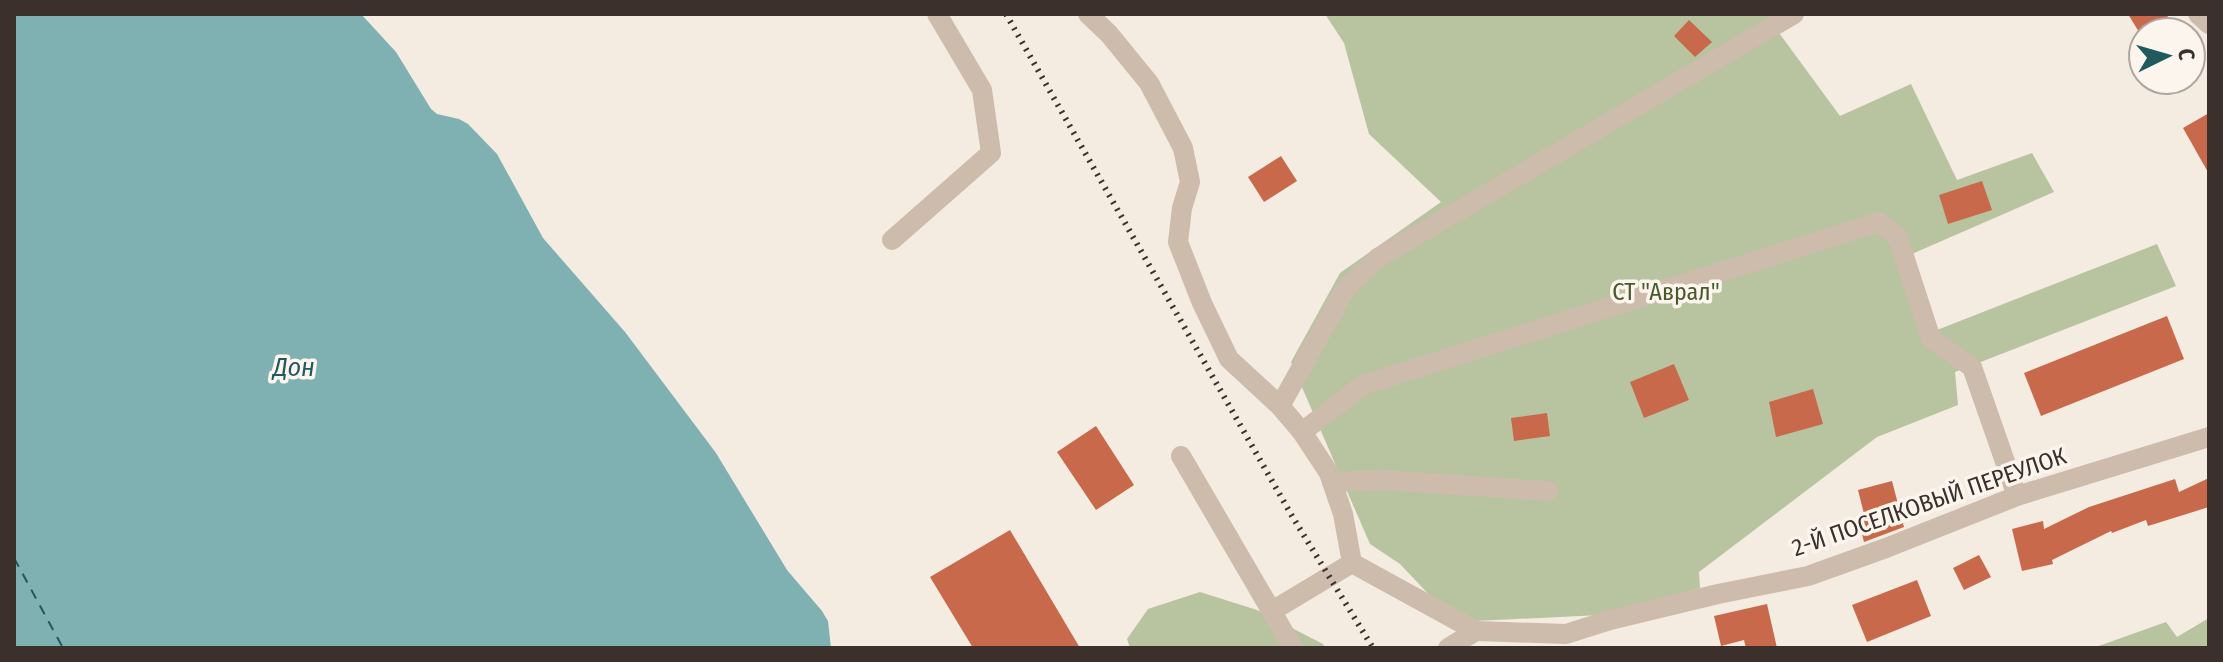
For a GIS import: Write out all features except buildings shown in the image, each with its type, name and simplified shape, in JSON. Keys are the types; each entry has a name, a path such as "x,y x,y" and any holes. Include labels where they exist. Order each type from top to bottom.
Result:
{"street":[{"path":"892,240 991,153 982,90 937,14"},
{"path":"1088,14 1109,34 1149,83 1183,148 1190,182 1182,208 1178,242 1202,303 1229,359 1280,406 1302,432 1329,473 1343,514 1352,563"},
{"path":"1280,406 1346,288 1378,258 1794,14"},
{"path":"2198,14 2209,24"},
{"path":"1302,432 1363,385 1879,222 1898,238 1931,339 1972,367 2017,496"},
{"name":"2-Й ПОСЕЛКОВЫЙ ПЕРЕУЛОК","path":"1476,631 1559,641 1705,597 1808,576 2017,496 2209,437"},
{"path":"1181,456 1293,648"},
{"path":"1332,482 1383,480 1548,491"},
{"path":"1272,611 1352,563"},
{"path":"1352,563 1476,631 1448,648"}],"green space":[{"name":"СТ \"Аврал\"","path":"1325,14 1791,14 1774,26 1840,116 1911,84 1957,180 2032,153 2054,192 1905,257 1937,330 2157,244 2176,286 1955,372 1958,405 1877,437 1699,572 1700,588 1601,615 1455,622 1400,564 1370,544 1291,362 1340,273 1441,202 1369,134 1344,43"},
{"path":"1200,592 1257,610 1323,644 1325,648 1130,648 1127,639 1148,609"},
{"path":"2209,618 2209,648 2093,648 2166,622 2177,637"}],"water":[{"name":"Дон","path":"14,14 361,14 396,52 431,109 468,124 497,154 543,238 625,332 716,453 787,570 828,621 831,648 14,648"}],"ferry route":[{"path":"14,558 63,648"}],"railway":[{"path":"1006,14 1292,516 1373,648"}]}
